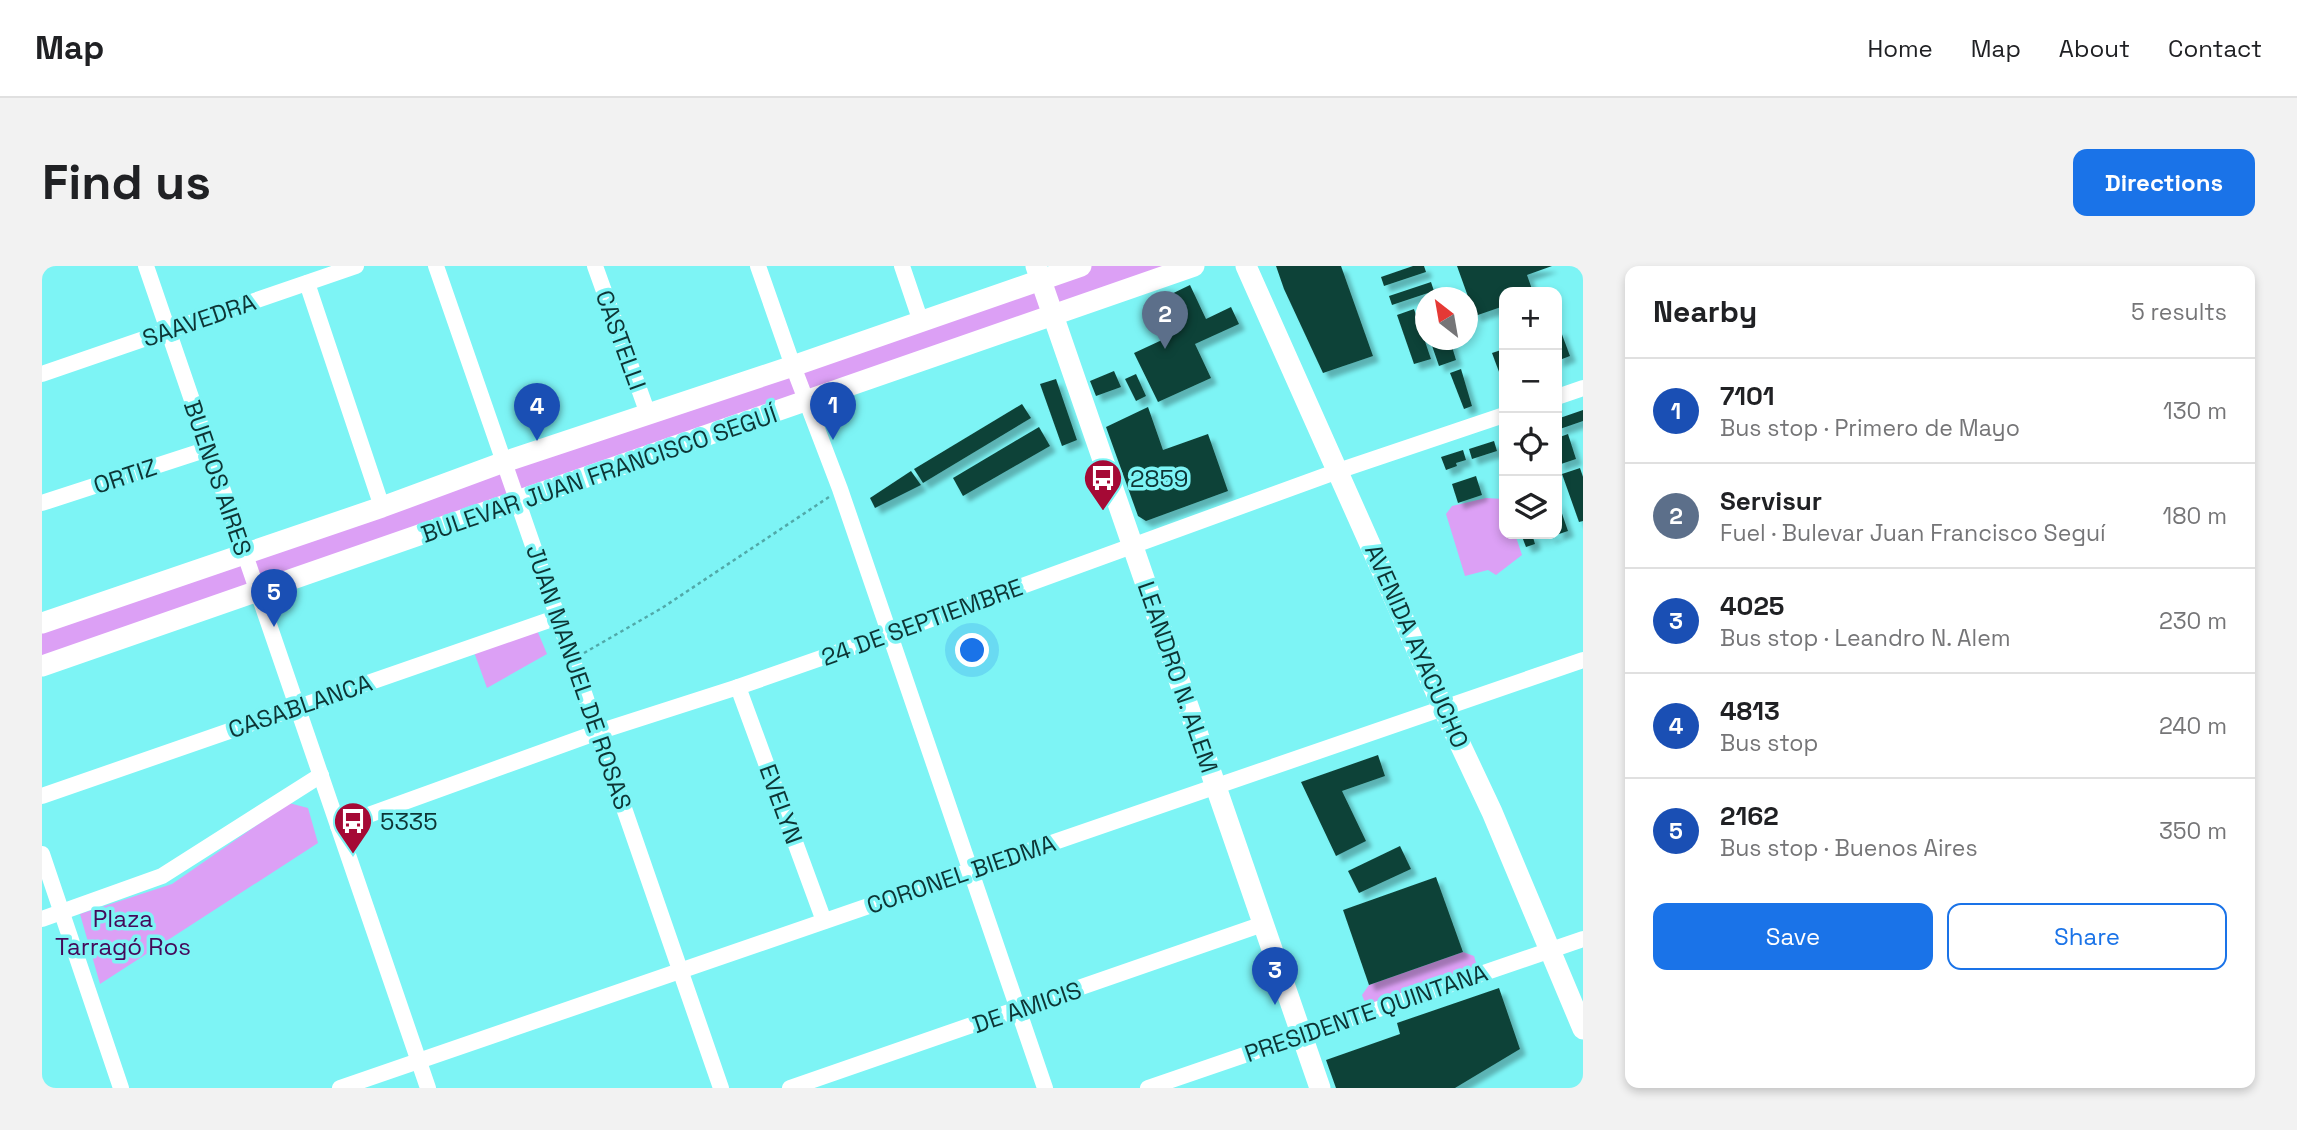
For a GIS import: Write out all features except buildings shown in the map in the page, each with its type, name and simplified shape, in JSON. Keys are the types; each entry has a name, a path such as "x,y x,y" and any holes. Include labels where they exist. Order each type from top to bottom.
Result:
{"main road":[{"name":"BULEVAR JUAN FRANCISCO SEGUÍ","path":"42,623 504,462 921,322 1038,273 1081,266"},
{"name":"BULEVAR JUAN FRANCISCO SEGUÍ","path":"42,666 1194,266"},
{"name":"AVENIDA AYACUCHO","path":"1246,266 1492,812 1583,1029"},
{"name":"LEANDRO N. ALEM","path":"1038,273 1320,1088"}],"street":[{"name":"BUENOS AIRES","path":"146,266 428,1088"},
{"name":"SAAVEDRA","path":"42,374 356,266"},
{"name":"JUAN MANUEL DE ROSAS","path":"436,266 721,1088"},
{"name":"CASTELLI","path":"595,266 648,414"},
{"path":"758,266 840,489 1045,1088"},
{"path":"902,266 921,322"},
{"path":"307,283 382,506"},
{"path":"1562,395 1583,388"},
{"name":"24 DE SEPTIEMBRE","path":"338,827 598,732 890,634 1338,471 1499,417"},
{"name":"ORTIZ","path":"42,503 208,449"},
{"name":"CASABLANCA","path":"42,796 558,617"},
{"name":"CORONEL BIEDMA","path":"340,1088 1583,660"},
{"name":"EVELYN","path":"738,687 824,921"},
{"path":"42,919 162,876 321,775"},
{"path":"42,854 121,1088"},
{"name":"DE AMICIS","path":"790,1088 1263,924"},
{"name":"PRESIDENTE QUINTANA","path":"1148,1088 1583,939"}],"path":[{"path":"573,659 662,608 840,489"}],"green space":[{"path":"1081,266 1194,266 42,666 42,623"},
{"path":"1486,498 1499,499 1499,539 1517,539 1522,555 1496,575 1488,570 1465,576 1446,514 1452,506"},
{"path":"537,630 547,654 487,688 474,652"},
{"name":"Plaza Tarragó Ros","path":"289,803 308,808 318,843 100,984 80,914 172,884"},
{"path":"1463,952 1474,956 1477,966 1366,1005 1362,995 1369,985"}],"place":[{"name":"Servisur","path":"1165,349"},
{"name":"7101","path":"833,440"},
{"name":"4813","path":"537,441"},
{"name":"2859","path":"1103,512"},
{"name":"2162","path":"274,627"},
{"name":"5335","path":"353,855"},
{"name":"4025","path":"1275,1005"}]}
